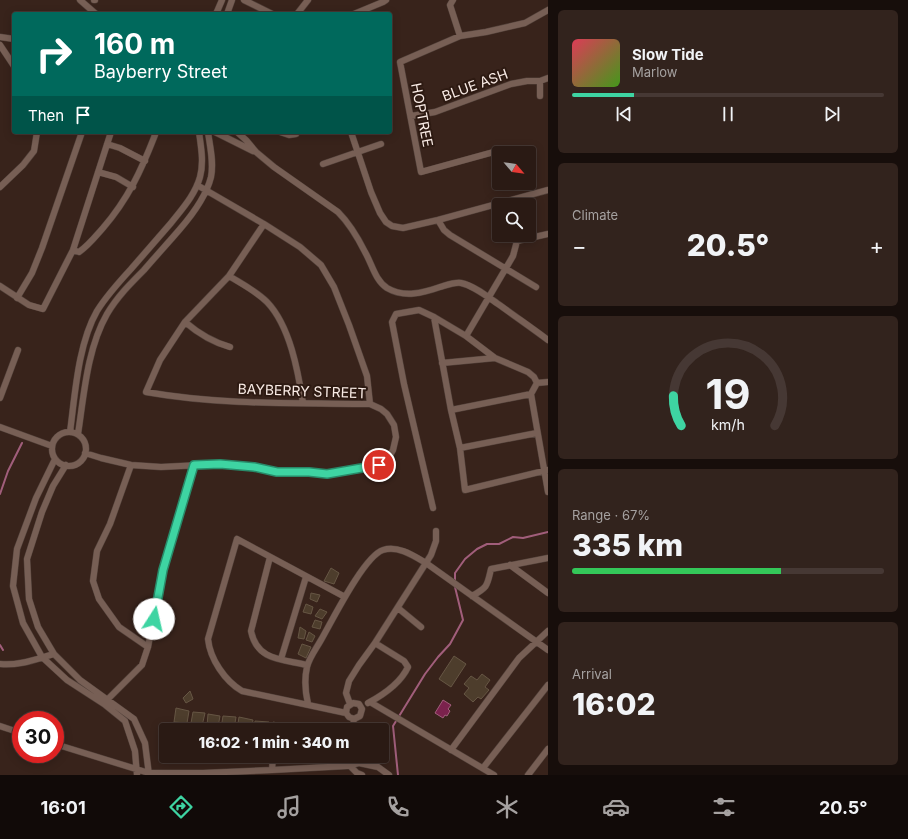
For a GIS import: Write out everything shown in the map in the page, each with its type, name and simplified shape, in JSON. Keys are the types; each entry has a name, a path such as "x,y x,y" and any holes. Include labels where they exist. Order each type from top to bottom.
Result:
{"street":[{"path":"80,0 94,12"},
{"path":"217,12 222,0"},
{"path":"227,12 232,0"},
{"path":"244,0 268,12"},
{"path":"299,12 308,0"},
{"path":"359,12 386,0"},
{"path":"453,0 450,5 460,36 486,32 525,22 548,10"},
{"name":"HOPTREE","path":"460,36 400,62 421,172 492,152"},
{"path":"0,38 12,39"},
{"path":"0,46 12,63"},
{"name":"BLUE ASH","path":"411,116 435,112 511,84 548,78"},
{"path":"540,80 540,96"},
{"path":"0,187 23,166 34,151 37,134"},
{"path":"17,298 32,273 81,134"},
{"path":"0,286 29,305 43,309 73,250 110,134"},
{"path":"73,250 79,252 87,246 115,214 133,187 145,161 155,135 154,134"},
{"path":"70,432 78,371 88,334 96,313 106,296 185,205 197,185 202,163 200,134"},
{"path":"78,434 88,371 98,334 106,316 116,300 189,218 207,190 212,161 208,134"},
{"path":"219,134 256,152"},
{"path":"239,134 256,152 289,179 338,212 345,219 366,253 379,280 387,287 396,292 407,294 421,293 447,285 460,283 469,286 489,298 548,340"},
{"path":"289,134 296,134"},
{"path":"352,134 371,192 380,213 386,222 392,226 403,228 492,207"},
{"path":"107,144 120,148 145,161"},
{"path":"323,164 381,144"},
{"path":"98,172 116,177 133,187"},
{"path":"197,185 300,247 321,265 334,287 367,376 370,404"},
{"path":"523,198 548,190"},
{"path":"438,220 444,230 450,235 536,287"},
{"path":"230,347 205,338 185,322 229,276 264,224"},
{"path":"536,236 548,234"},
{"path":"466,336 506,269 516,248 516,242"},
{"path":"229,276 253,291 266,302 275,313 285,333 298,373 303,403"},
{"path":"434,508 404,384 392,322 396,314 418,310 434,317 466,336 495,358 528,372 534,377 537,383"},
{"path":"434,317 450,410 460,448 465,490 546,470"},
{"name":"BAYBERRY STREET","path":"85,453 131,465 161,467 220,464 254,467 277,472 309,472 327,474 379,465 388,459 393,450 396,437 394,425 388,414 370,404 207,400 174,397 146,392 160,360 185,322"},
{"path":"0,398 18,350"},
{"path":"442,363 495,358"},
{"path":"537,383 548,382"},
{"path":"537,383 531,394 537,433 546,470 548,492"},
{"path":"450,410 531,394"},
{"path":"0,427 52,446"},
{"path":"70,432 78,434 84,443 85,453 80,461 71,465 62,464 55,459 52,453 52,446 56,437 60,434 70,432"},
{"path":"460,448 537,433"},
{"path":"55,459 36,498 17,549 13,586 23,623 42,657 67,680 104,704 125,721 135,751 137,773"},
{"path":"66,465 53,486 42,512 27,559 29,600 38,628 54,654 80,680 134,719 145,743 149,774"},
{"path":"131,465 110,524 97,551 93,581 98,599 120,627 148,647"},
{"path":"108,699 142,665 148,647 163,570 194,465"},
{"path":"350,704 346,693 349,681 375,644 431,555 434,547 436,531"},
{"path":"345,597 237,539 209,631 208,639 212,656 232,685 242,691 346,713 349,717 354,719"},
{"path":"308,704 304,687 307,665 345,597 370,561 378,553 392,548 407,552 426,563 466,590 472,596 548,650"},
{"path":"270,557 251,631 253,640 259,650 267,656 307,665"},
{"path":"472,596 487,586 491,569 548,558"},
{"path":"510,565 548,593"},
{"path":"281,659 306,577"},
{"path":"398,608 421,627"},
{"path":"451,750 519,658 548,631"},
{"path":"361,706 385,692 405,673 408,667 404,661 375,644"},
{"path":"0,664 9,665 22,663 54,654"},
{"path":"483,768 548,685"},
{"path":"370,702 494,775"},
{"path":"346,713 347,707 350,704 356,703 361,706"},
{"path":"354,719 362,713 361,706"},
{"path":"353,723 354,719"},
{"path":"0,726 12,730"},
{"path":"64,747 137,773 203,773 272,770 348,766 359,763 382,768 387,775"},
{"path":"528,775 548,749"},
{"path":"272,763 272,770"},
{"path":"348,766 362,775"}],"shaded area":[{"path":"443,700 451,705 448,709 450,711 447,716 445,715 443,718 435,713"}],"building":[{"path":"331,568 339,573 334,584 324,581"},
{"path":"311,593 320,595 317,602 310,599"},
{"path":"306,604 313,607 311,614 303,612"},
{"path":"320,609 327,612 322,619 315,616"},
{"path":"315,620 322,622 320,629 312,627"},
{"path":"300,627 306,631 304,639 298,638"},
{"path":"309,632 315,636 312,642 306,640"},
{"path":"302,644 311,647 306,658 298,654"},
{"path":"454,656 466,664 451,687 439,679"},
{"path":"482,674 490,680 485,687 489,690 481,699 478,697 473,702 464,694 469,688 464,684 471,676 477,680"},
{"path":"190,691 193,699 186,703 183,698"},
{"path":"176,708 189,711 187,723 174,722"},
{"path":"193,712 205,713 203,723 191,723"},
{"path":"208,714 220,716 219,723 207,723"},
{"path":"223,716 236,717 235,723 222,723"},
{"path":"239,717 253,720 252,723 238,723"},
{"path":"255,721 269,722 269,723 255,723"}],"waterway":[{"path":"0,494 8,471 22,443"},
{"path":"398,775 393,726 425,674 450,644 463,620 455,587 455,573 465,559 477,549 487,544 499,544 513,537 523,538 548,532"},
{"path":"0,645 3,650"}],"route":[{"path":"154,619 163,570 194,465 220,464 254,467 277,472 309,472 327,474 379,465"}]}
